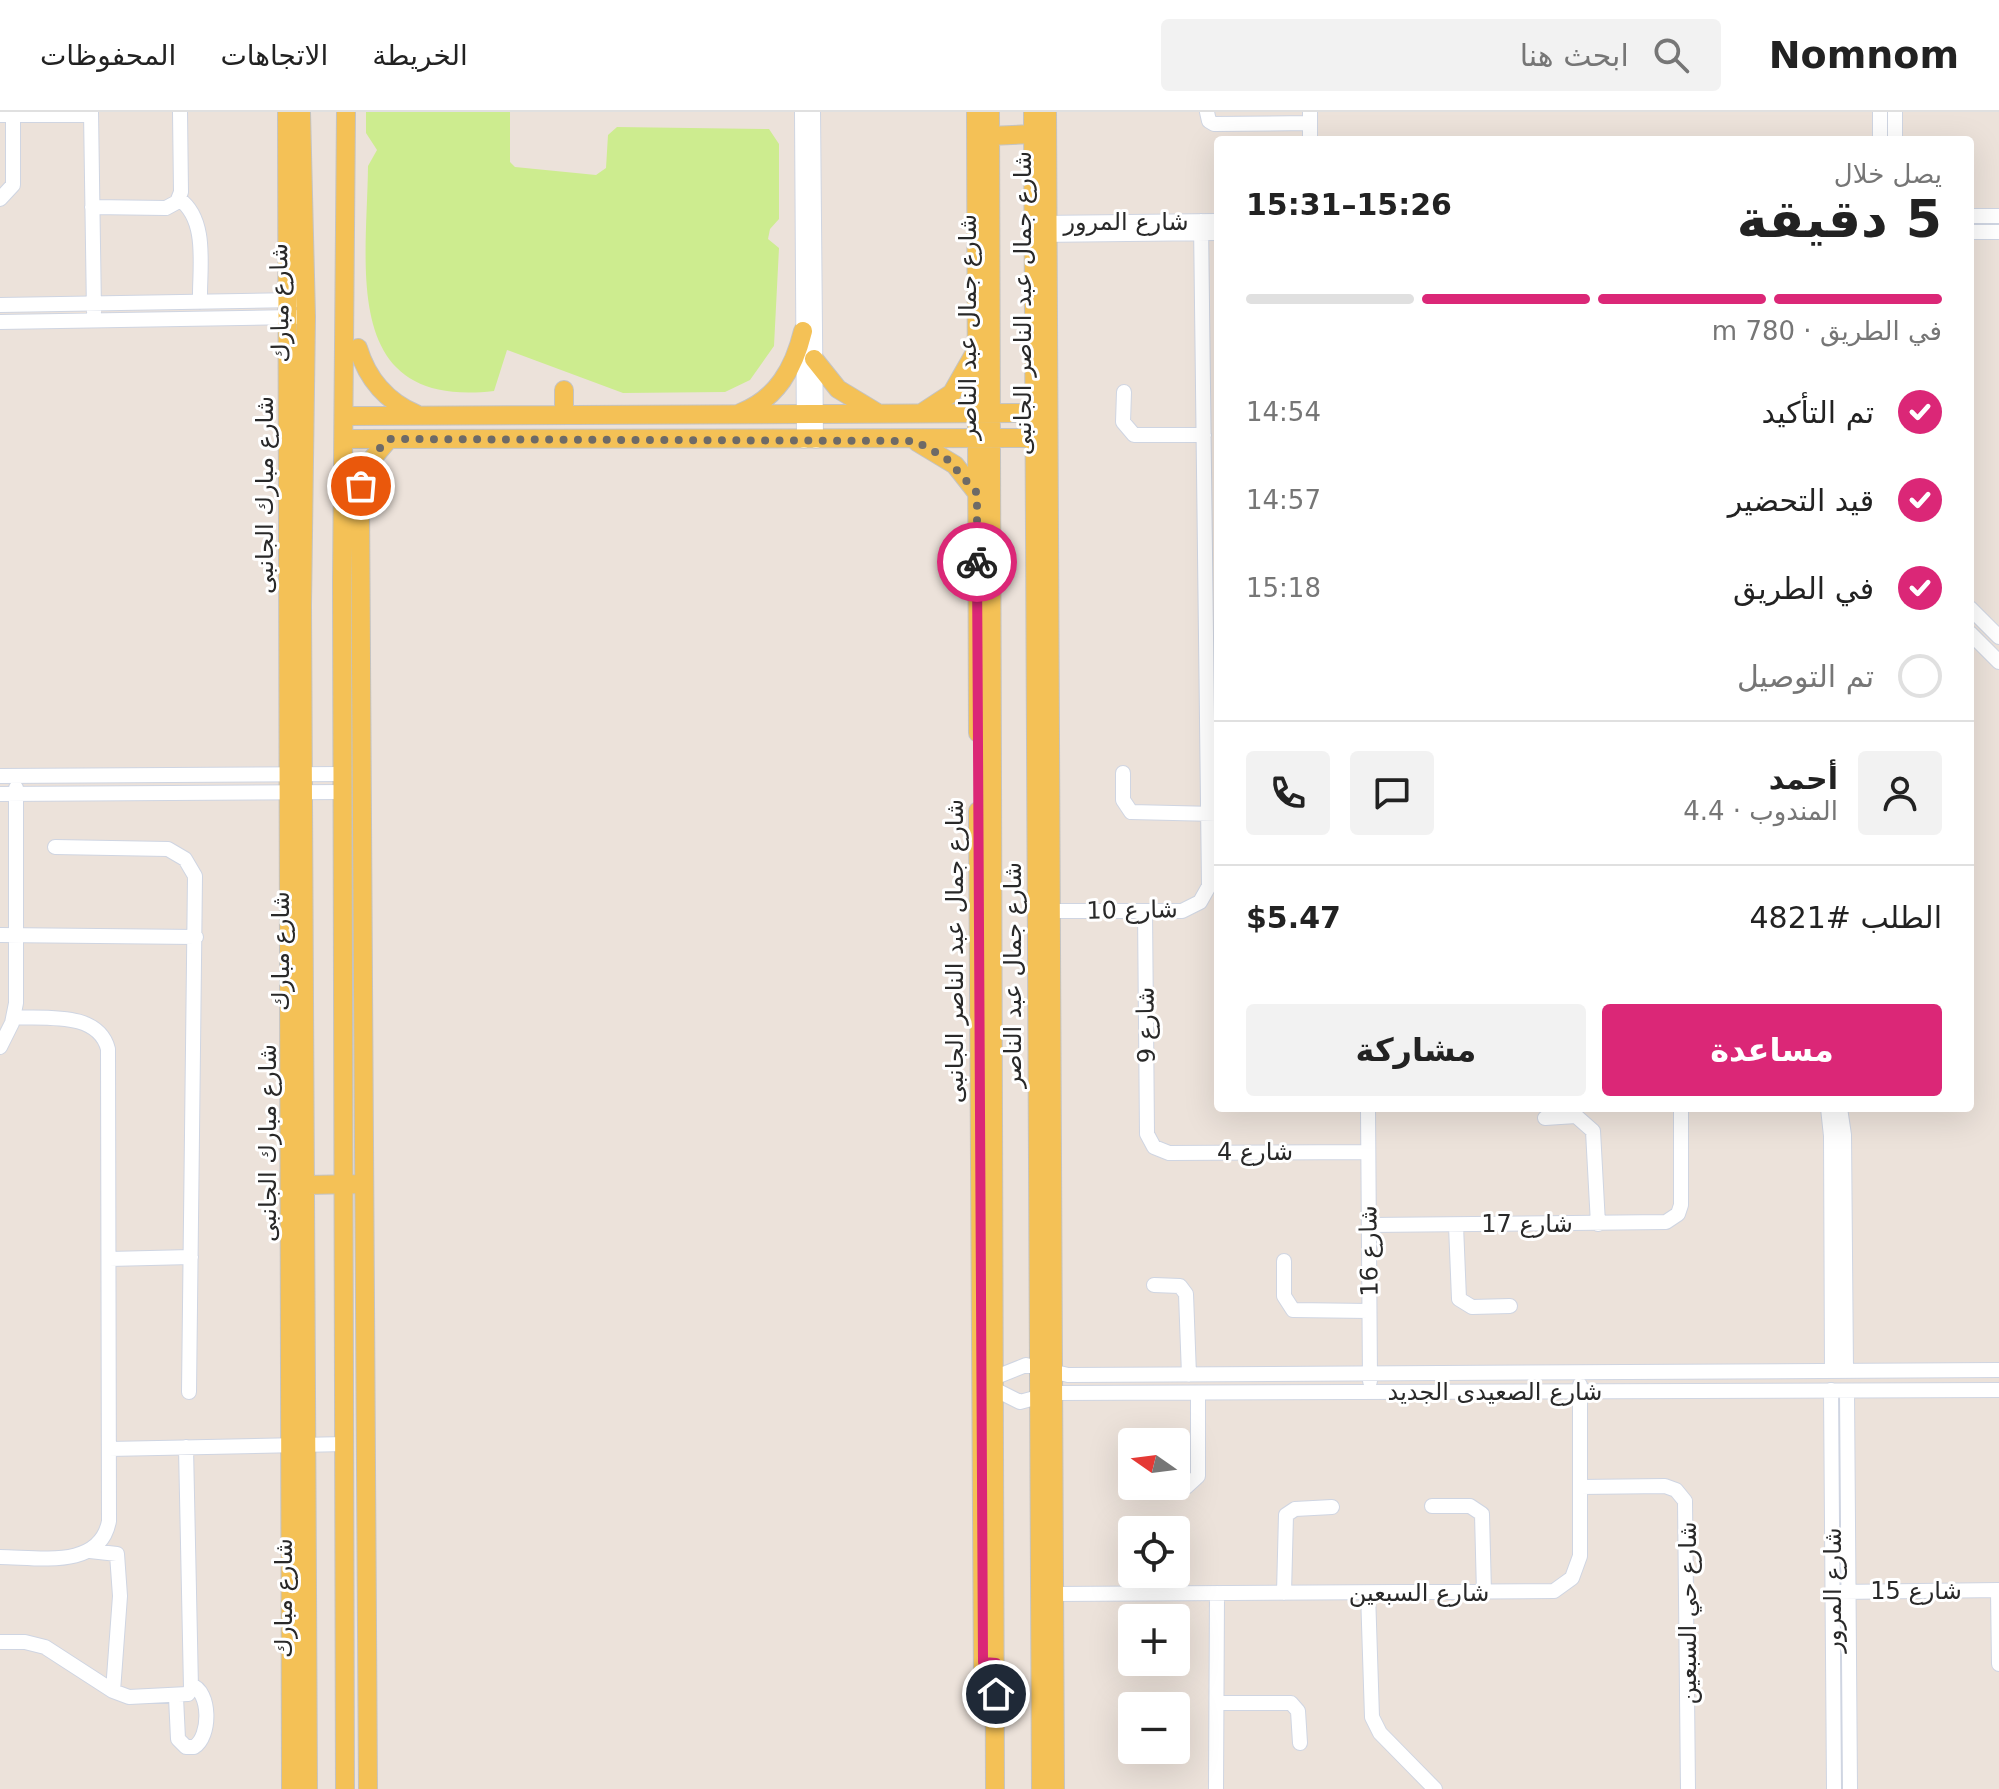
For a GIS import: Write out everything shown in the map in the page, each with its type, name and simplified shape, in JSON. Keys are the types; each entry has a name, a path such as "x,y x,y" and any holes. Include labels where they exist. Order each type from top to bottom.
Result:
{"main road":[{"path":"287,112 296,308"},
{"name":"شارع مبارك","path":"301,112 296,308 297,783 307,1185 300,1445 308,1789"},
{"path":"346,112 352,154 358,348 352,416"},
{"path":"358,112 352,154 353,439 342,581 344,1014 365,1366 364,1629 368,1789"},
{"name":"شارع جمال عبد الناصر الجانبى","path":"976,112 984,262 976,342 984,414"},
{"name":"شارع جمال عبد الناصر","path":"984,738 984,262 990,112"},
{"name":"شارع جمال عبد الناصر","path":"1033,112 1040,229 1033,413 1040,438 1046,1368"},
{"name":"شارع جمال عبد الناصر الجانبى","path":"1047,112 1040,229 1040,438 1050,911 1047,1524 1054,1594 1047,1671 1055,1789"},
{"path":"990,136 1033,134"},
{"path":"732,415 756,405 776,389 791,368 808,331"},
{"path":"916,414 929,410 952,393 968,369 976,342"},
{"path":"358,348 366,370 380,389 398,404 419,415"},
{"path":"814,359 829,380 848,398 883,414"},
{"path":"564,390 564,415"},
{"path":"352,416 1033,413"},
{"path":"520,440 521,415"},
{"path":"353,439 915,441 1040,438"},
{"path":"345,1789 348,1661 346,1341 362,980 361,486 373,455 389,439"},
{"name":"شارع جمال عبد الناصر الجانبى","path":"985,439 977,493 984,738 986,980 989,1663 986,1788"},
{"path":"915,441 946,458 977,493"},
{"path":"342,581 359,603"},
{"name":"شارع مبارك الجانبى","path":"291,1789 300,1445 297,783"},
{"path":"344,1014 362,980"},
{"path":"307,1185 354,1184"},
{"path":"987,1217 996,1384 989,1663"},
{"path":"346,1341 365,1366"},
{"path":"1041,1789 1047,1671 1047,1524"},
{"path":"348,1661 364,1629"}],"street":[{"path":"179,199 180,112"},
{"path":"802,112 810,441"},
{"path":"810,415 814,359 808,331 813,112"},
{"path":"1207,112 1209,121 1218,125 1310,118"},
{"path":"1880,112 1880,136"},
{"path":"1895,112 1895,136"},
{"path":"0,199 13,185 7,115 91,114 94,320"},
{"path":"92,207 166,208 179,199"},
{"path":"179,199 189,207 197,222 202,318"},
{"path":"1974,216 1999,216"},
{"name":"شارع المرور","path":"1040,229 1201,227 1214,222"},
{"name":"شارع المرور","path":"1201,227 1214,232"},
{"name":"شارع 10","path":"1050,911 1182,911 1204,897 1210,880 1214,814 1212,600 1204,435 1210,360 1201,227"},
{"path":"1974,232 1999,232"},
{"path":"0,305 201,302 296,308"},
{"path":"0,322 202,318 296,308"},
{"path":"1124,392 1123,422 1130,434 1204,435"},
{"path":"1974,612 1999,637"},
{"path":"1974,637 1999,662"},
{"path":"1123,773 1123,800 1131,812 1214,814"},
{"path":"0,776 344,783"},
{"path":"0,1047 14,1017 16,776"},
{"path":"0,794 297,783"},
{"path":"55,847 162,848 180,855 195,876 189,1392"},
{"name":"شارع 9","path":"1145,911 1148,1139"},
{"path":"0,935 196,937"},
{"path":"0,1557 77,1556 101,1542 109,1521 106,1042 99,1031 87,1023 14,1017"},
{"name":"شارع 16","path":"1368,1112 1370,1393"},
{"name":"شارع 17","path":"1369,1225 1666,1222 1680,1210 1681,1112"},
{"path":"1828,1112 1839,1371"},
{"path":"1839,1371 1844,1135 1841,1112"},
{"path":"1545,1118 1576,1116 1593,1131 1598,1224"},
{"name":"شارع 4","path":"1148,1139 1154,1147 1165,1152 1368,1152"},
{"path":"1456,1225 1459,1299 1472,1307 1510,1306"},
{"path":"109,1259 191,1257"},
{"path":"1284,1261 1284,1296 1293,1310 1369,1311"},
{"path":"1154,1285 1180,1286 1185,1290 1189,1375"},
{"name":"شارع الصعيدى الجديد","path":"1999,1370 1068,1375 1046,1368 1020,1366 996,1384 1015,1402 1046,1394 1999,1390"},
{"path":"1929,1371 1929,1391"},
{"name":"شارع السبعين","path":"1054,1594 1544,1593 1569,1582 1579,1563 1580,1373"},
{"name":"شارع المرور","path":"1839,1390 1841,1592 1850,1789"},
{"path":"1190,1483 1198,1476 1198,1393"},
{"path":"109,1449 346,1444"},
{"path":"0,1642 25,1642 45,1647 113,1691 137,1699 188,1694 191,1685 186,1447"},
{"name":"شارع حي السبعين","path":"1580,1487 1665,1486 1676,1490 1685,1501 1688,1789"},
{"path":"1432,1506 1470,1506 1482,1514 1484,1593"},
{"path":"1284,1593 1286,1515 1295,1509 1332,1507"},
{"path":"90,1551 117,1554 120,1596 113,1691"},
{"path":"1998,1590 1999,1664"},
{"name":"شارع 15","path":"1841,1592 1998,1590"},
{"name":"شارع المرور","path":"1834,1789 1841,1592"},
{"path":"1216,1789 1217,1593"},
{"path":"1368,1593 1372,1717 1384,1738 1435,1789"},
{"path":"176,1697 178,1739 186,1747 194,1747 204,1735 204,1697 201,1690 191,1685"},
{"path":"1217,1703 1291,1703 1298,1711 1300,1743"}],"green space":[{"path":"366,112 510,112 510,162 515,167 596,175 606,168 608,135 617,127 769,129 779,144 779,219 770,229 768,239 779,248 774,346 750,380 725,392 623,393 507,350 494,391 444,391 409,378 386,355 373,324 367,287 368,166 377,150 366,133"}],"way so far":[{"path":"361,486 367,465 389,439 915,441 946,458 977,493 977,562"}],"route":[{"path":"977,562 983,1662 996,1663 996,1694"}]}
